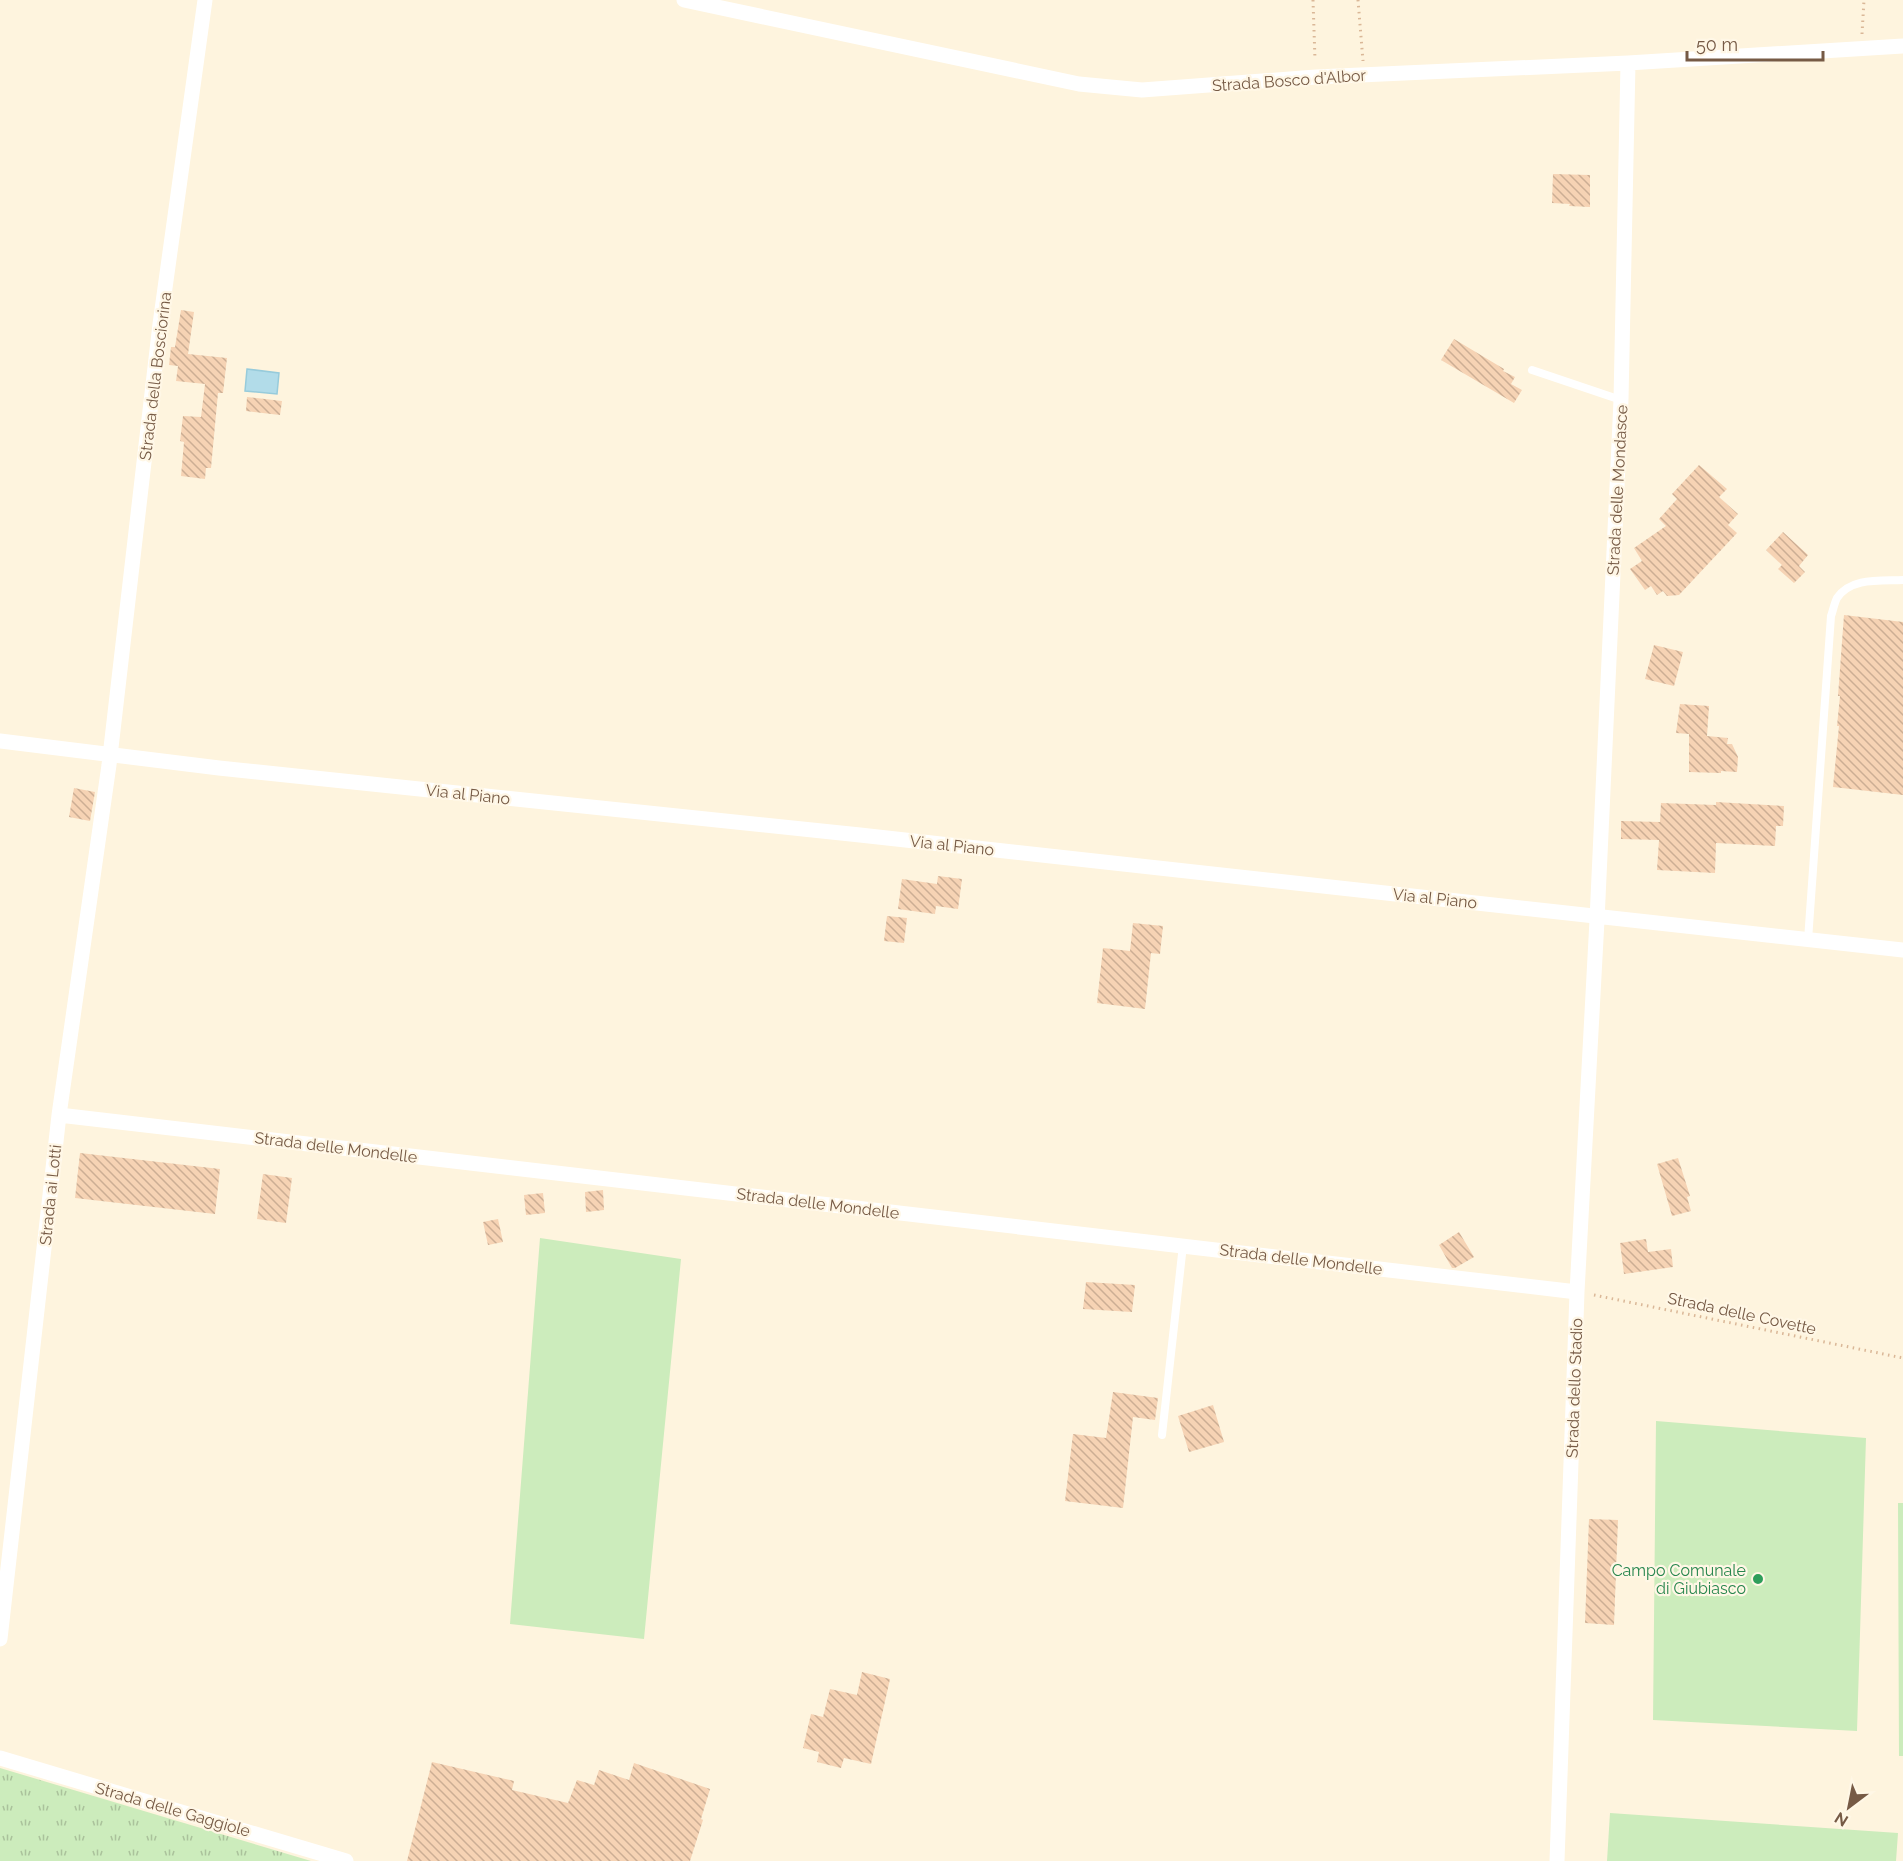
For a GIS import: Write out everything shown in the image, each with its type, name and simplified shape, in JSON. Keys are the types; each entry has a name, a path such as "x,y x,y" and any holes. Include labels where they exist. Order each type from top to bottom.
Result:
{"street":[{"name":"Strada della Bosciorina","path":"110,753 160,324 205,0"},
{"name":"Strada Bosco d'Albor","path":"684,0 1067,81 1142,90 1364,74 1628,63 1903,46"},
{"name":"Strada delle Mondasce","path":"1597,916 1621,400 1628,63"},
{"name":"Via al Piano","path":"0,741 231,769 860,835 1903,950"},
{"name":"Strada ai Lotti","path":"0,1639 59,1115 110,753"},
{"name":"Strada dello Stadio","path":"1557,1861 1577,1292 1597,916"},
{"name":"Strada delle Mondelle","path":"59,1115 1577,1292"},
{"name":"Strada delle Gaggiole","path":"0,1758 346,1861"}],"lane":[{"path":"1532,370 1621,400"},
{"path":"1808,939 1831,616 1837,599 1856,583 1903,580"},
{"path":"1162,1435 1183,1245"}],"path":[{"path":"1313,0 1316,77"},
{"path":"1358,0 1364,74"},
{"path":"1862,48 1864,0"},
{"name":"Strada delle Covette","path":"1577,1292 1903,1358"}],"green space":[{"path":"540,1238 681,1259 644,1639 510,1624"},
{"name":"Campo Comunale di Giubiasco","path":"1656,1421 1866,1438 1857,1731 1653,1720"},
{"path":"1898,1503 1903,1503 1903,1756 1899,1756"},
{"path":"0,1768 311,1861 0,1861"},
{"path":"1610,1813 1898,1833 1896,1861 1607,1861"}],"water":[{"path":"247,369 279,373 277,394 245,391"}],"building":[{"path":"1553,174 1590,175 1590,207 1552,203"},
{"path":"181,310 194,312 188,354 227,358 223,393 218,393 211,468 206,468 205,479 181,476 184,442 180,441 183,416 201,417 205,384 176,381 178,366 169,365 171,347 175,347"},
{"path":"1454,339 1515,377 1511,384 1522,390 1514,403 1441,360"},
{"path":"247,397 282,401 280,415 246,411"},
{"path":"1699,465 1727,489 1719,497 1738,514 1728,525 1737,533 1679,595 1667,596 1663,591 1657,595 1651,586 1645,590 1630,569 1642,561 1634,548 1666,526 1659,519 1677,499 1672,494"},
{"path":"1783,532 1808,555 1799,566 1805,572 1794,583 1778,569 1782,565 1766,550"},
{"path":"1844,615 1903,622 1903,795 1833,787 1839,726 1837,726 1840,696 1838,696"},
{"path":"1654,645 1683,652 1674,686 1645,679"},
{"path":"1680,704 1709,706 1707,736 1728,738 1727,744 1732,744 1738,757 1737,772 1689,772 1689,734 1676,733"},
{"path":"74,788 95,792 90,821 69,817"},
{"path":"1716,802 1784,806 1783,826 1776,826 1775,846 1716,843 1715,873 1657,870 1659,840 1621,839 1621,821 1660,822 1661,803 1716,805"},
{"path":"938,876 962,879 958,909 936,906 935,914 898,909 902,879 937,884"},
{"path":"887,916 907,918 904,943 884,941"},
{"path":"1133,923 1163,926 1160,954 1151,953 1145,1009 1097,1003 1103,948 1130,951"},
{"path":"80,1153 220,1169 215,1214 75,1198"},
{"path":"1678,1158 1690,1196 1687,1197 1691,1211 1672,1216 1657,1164"},
{"path":"263,1174 292,1178 286,1223 257,1219"},
{"path":"603,1190 604,1210 586,1212 585,1192"},
{"path":"543,1193 545,1213 526,1215 524,1195"},
{"path":"498,1219 503,1242 488,1245 483,1222"},
{"path":"1459,1232 1474,1257 1452,1268 1439,1245"},
{"path":"1646,1239 1648,1252 1671,1249 1673,1267 1624,1274 1620,1243"},
{"path":"1086,1282 1135,1285 1132,1312 1083,1309"},
{"path":"1113,1392 1158,1398 1155,1420 1133,1417 1123,1508 1065,1501 1073,1434 1106,1438"},
{"path":"1213,1405 1224,1442 1189,1452 1178,1416"},
{"path":"1589,1519 1618,1520 1614,1625 1585,1623"},
{"path":"862,1672 890,1679 871,1764 844,1758 841,1768 817,1762 819,1752 803,1748 811,1714 823,1717 830,1689 857,1695"},
{"path":"432,1762 514,1781 512,1790 568,1803 577,1780 594,1785 599,1770 629,1780 634,1763 710,1789 690,1861 407,1861"}],"place":[{"name":"Campo Comunale di Giubiasco","path":"1758,1579"}]}
